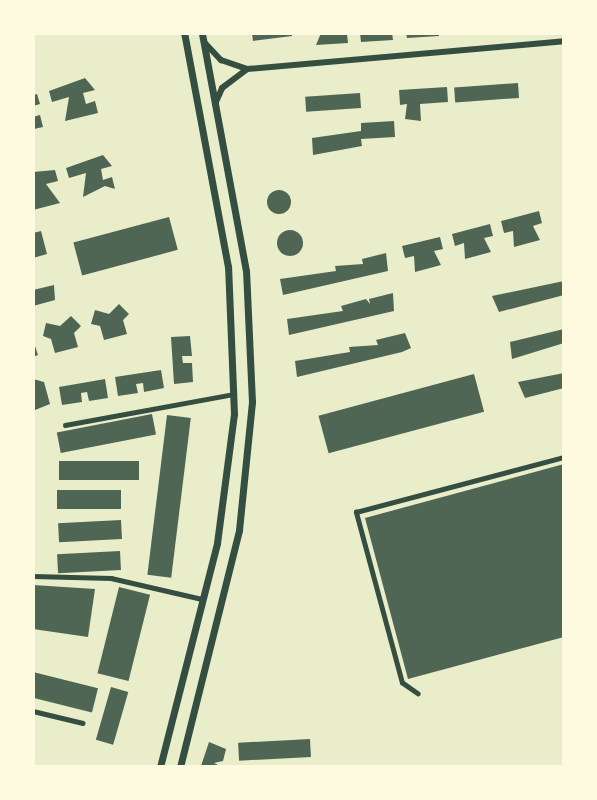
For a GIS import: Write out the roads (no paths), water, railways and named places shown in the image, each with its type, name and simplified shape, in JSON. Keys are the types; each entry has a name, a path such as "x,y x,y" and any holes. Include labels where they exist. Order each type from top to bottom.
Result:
{"main road":[{"path":"160,767 225,500 235,394 228,267 184,33"},
{"path":"180,767 240,530 251,430 249,298 202,37"}],"street":[{"path":"202,37 221,60 247,69 564,41"},
{"path":"215,104 222,88 247,69"},
{"path":"65,425 235,394"},
{"path":"418,694 401,683 356,512 564,457"},
{"path":"33,576 130,580 203,599"},
{"path":"33,711 83,723"}]}
